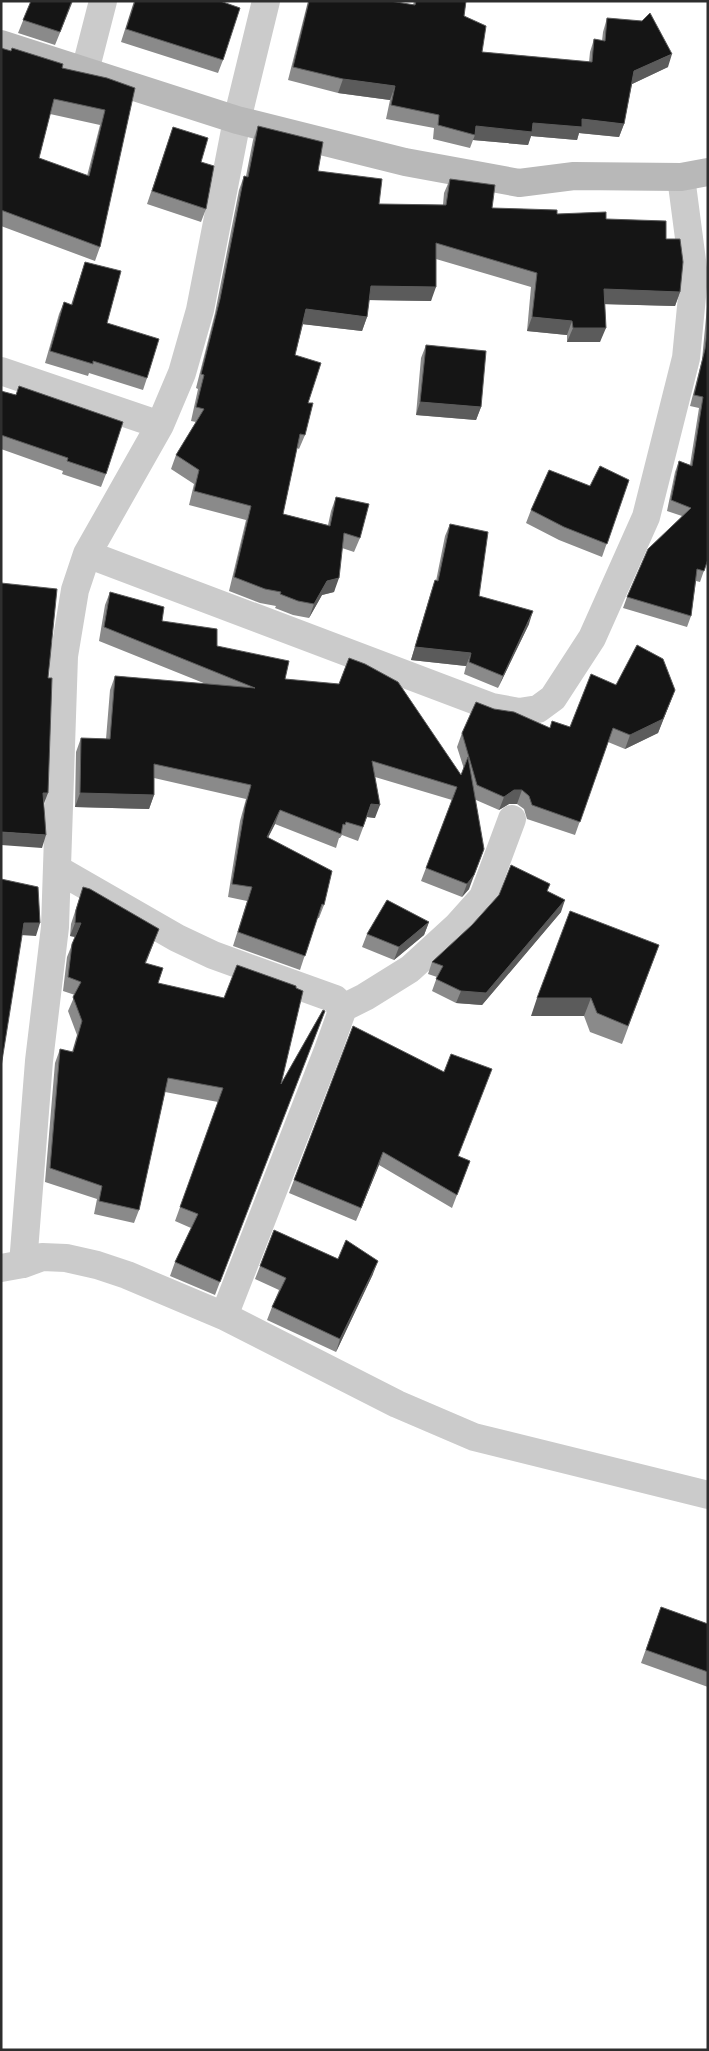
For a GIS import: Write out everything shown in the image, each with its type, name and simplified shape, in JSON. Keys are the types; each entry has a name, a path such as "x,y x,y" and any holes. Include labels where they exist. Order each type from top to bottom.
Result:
{"street":[{"path":"85,71 104,1"},
{"path":"266,1 237,120 196,326 182,373 160,425 87,554 75,590 64,656 55,927 40,1061 12,1266 42,1257 66,1258 97,1265 127,1275 224,1316 397,1404 474,1438 708,1494"},
{"path":"1,44 237,120 405,162 519,182 574,176 681,177 708,172"},
{"path":"87,554 492,707 519,712 538,709 553,698 562,687 592,638 646,517 686,358 694,276 681,177"},
{"path":"1,371 160,425"},
{"path":"341,1008 365,997 410,969 458,926 483,897 512,818"},
{"path":"57,869 176,938 213,955 334,999 341,1008 341,1014 328,1050 224,1316"}],"building":[{"path":"31,1 72,1 60,32 23,20"},
{"path":"135,1 220,1 240,8 223,60 126,29"},
{"path":"309,1 390,1 415,5 416,1 466,1 464,16 486,26 482,52 592,62 594,39 605,41 607,18 642,21 650,13 672,54 634,71 624,124 582,119 582,127 533,123 532,132 476,126 475,135 438,125 439,115 391,105 395,86 343,79 293,67"},
{"path":"1,48 11,51 12,48 63,64 62,68 107,78 135,88 100,247 1,210","holes":["54,99 105,110 89,176 39,158"]},
{"path":"258,126 323,142 318,171 382,179 379,204 446,205 450,179 495,185 492,208 557,210 557,214 606,212 606,219 666,221 666,239 680,239 683,262 680,292 604,289 606,328 573,328 572,321 532,317 537,273 436,243 436,287 371,286 367,317 306,309 295,355 321,363 308,403 313,403 305,435 300,434 283,514 330,526 336,497 369,504 360,538 344,533 339,578 327,581 314,604 298,601 280,594 281,592 265,589 234,577 251,506 194,491 199,470 176,455 204,409 196,407 204,375 201,374 220,299 244,176 248,177"},
{"path":"173,127 208,138 201,162 214,166 206,209 152,191"},
{"path":"85,262 121,271 107,323 159,339 147,378 93,361 93,364 50,351 64,302 72,305"},
{"path":"708,326 708,559 704,571 697,569 691,616 627,597 648,549 691,508 671,500 679,461 692,466 703,397 694,395 705,349"},
{"path":"426,345 486,351 481,407 420,402"},
{"path":"19,386 123,422 106,474 67,461 68,458 1,435 1,391 16,395"},
{"path":"600,466 629,480 607,544 564,527 531,510 549,470 590,486"},
{"path":"450,524 488,532 479,596 533,611 503,676 469,662 471,653 415,647 435,580 438,581"},
{"path":"1,583 57,589 48,678 52,678 48,793 43,793 46,835 1,832"},
{"path":"110,592 164,607 162,621 217,629 217,646 289,661 285,679 339,684 349,658 365,664 398,682 461,775 468,757 484,849 474,875 467,884 426,868 457,787 372,761 380,805 371,804 363,827 346,822 345,825 343,824 341,834 280,810 267,837 332,871 324,905 322,904 305,956 238,932 252,887 232,884 245,807 251,785 154,764 154,795 80,793 81,738 110,739 115,676 255,688 104,627"},
{"path":"637,645 663,659 675,690 663,719 630,735 613,728 580,822 532,805 529,796 522,790 514,790 504,797 477,785 462,733 476,702 494,709 514,712 550,728 552,721 570,727 591,674 616,685"},
{"path":"511,865 550,884 547,891 565,900 486,993 461,991 436,979 443,966 432,962 472,925 499,895"},
{"path":"1,879 38,887 40,923 24,923 1,1067"},
{"path":"83,887 90,889 159,929 145,963 163,968 158,983 224,998 237,965 296,986 296,988 303,991 281,1084 323,1010 325,1011 220,1282 175,1262 198,1214 180,1207 223,1088 168,1078 139,1210 99,1201 102,1186 50,1168 60,1049 73,1052 82,1021 73,997 81,982 68,977 72,944 81,923 75,923 76,910"},
{"path":"387,900 429,922 399,947 367,934"},
{"path":"570,911 659,945 628,1026 597,1013 591,998 537,998"},
{"path":"353,1026 444,1072 451,1054 492,1069 458,1156 470,1161 457,1195 383,1152 361,1208 294,1180"},
{"path":"274,1230 338,1259 346,1240 378,1261 340,1339 272,1307 286,1278 260,1266"},
{"path":"661,1607 708,1624 708,1672 646,1650"}]}
